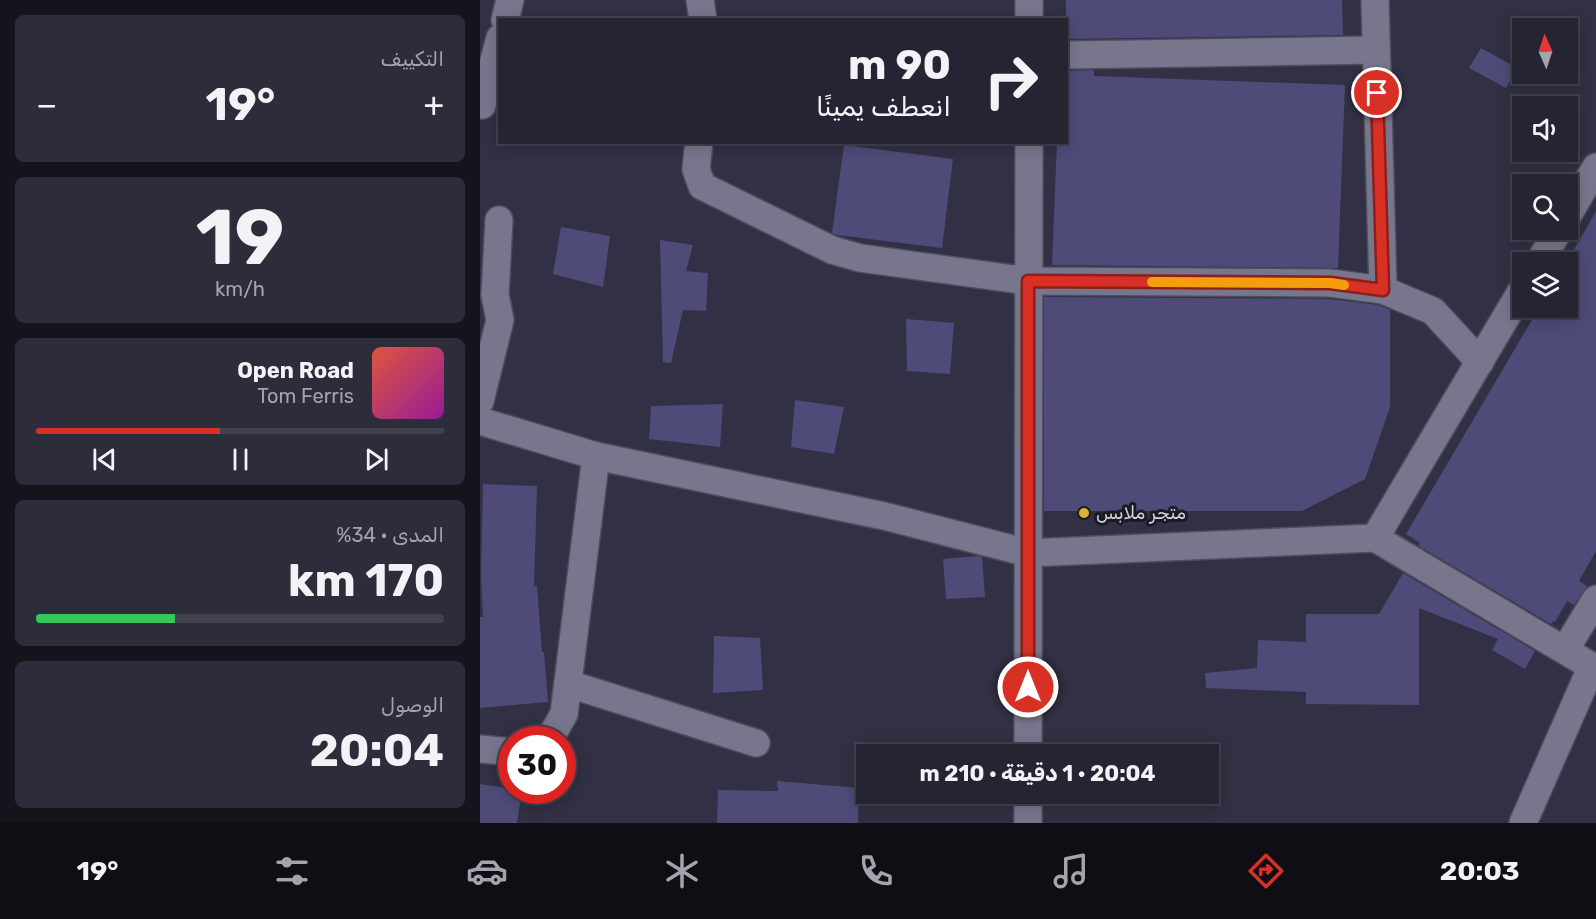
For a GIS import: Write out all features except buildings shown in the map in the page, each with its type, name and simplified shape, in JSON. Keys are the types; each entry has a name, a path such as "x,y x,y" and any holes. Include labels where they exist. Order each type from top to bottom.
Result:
{"street":[{"path":"506,18 510,0"},
{"path":"700,0 703,18"},
{"path":"1029,0 1029,18"},
{"path":"1375,0 1383,290"},
{"path":"482,105 498,45"},
{"path":"1068,55 1376,50"},
{"path":"699,144 696,169 702,186 832,250 860,258 1028,281 1330,283 1383,290 1433,311 1480,362"},
{"path":"1028,744 1029,144"},
{"path":"1578,198 1596,167"},
{"path":"480,401 501,320 495,295 499,220"},
{"path":"1375,538 1512,307"},
{"path":"480,421 596,456 884,516 1028,553 1375,538 1594,667 1523,823"},
{"path":"557,726 564,714 569,684 596,456"},
{"path":"1565,651 1596,599"},
{"path":"569,684 756,743"},
{"path":"480,749 498,751"},
{"path":"1028,804 1028,823"}],"slow traffic":[{"path":"1152,282 1344,285"}],"place":[{"name":"متجر ملابس","path":"1084,513"}],"route":[{"path":"1028,687 1028,281 1330,283 1383,290 1377,93"}]}
